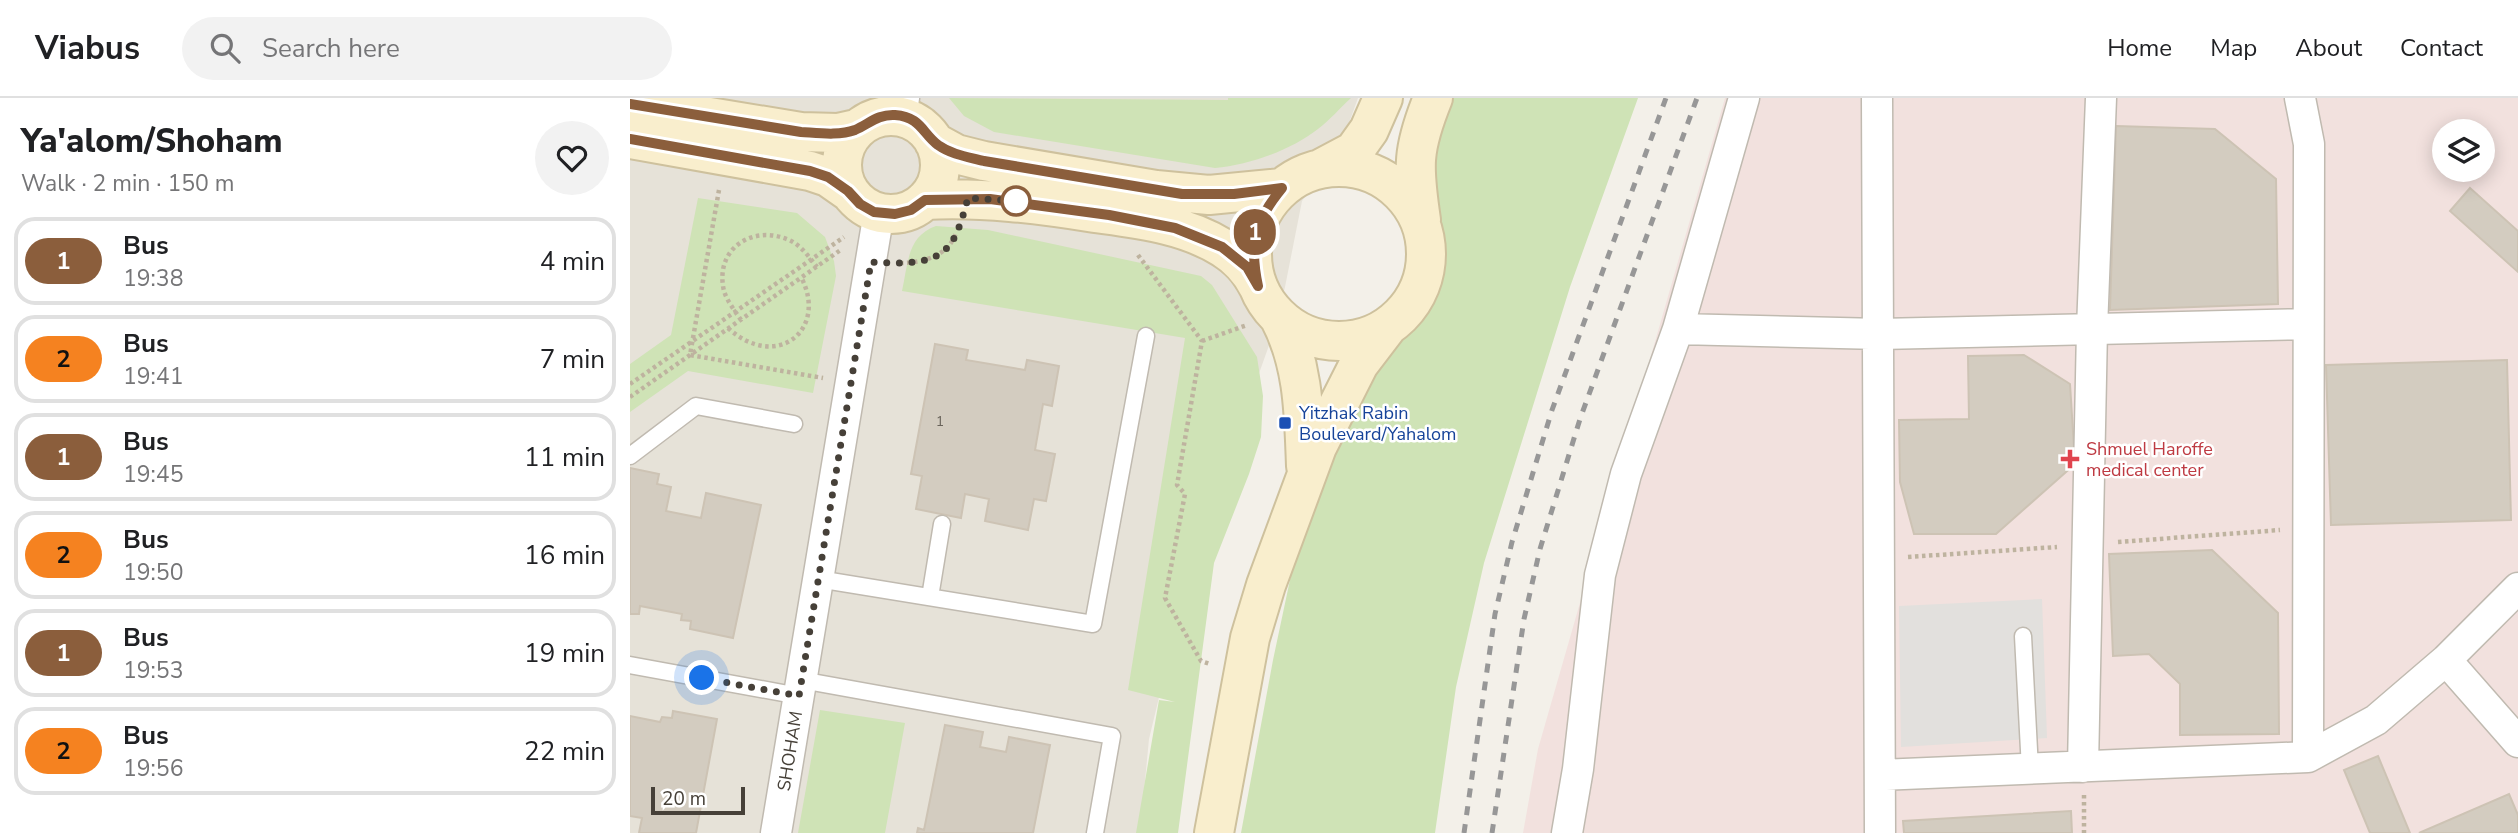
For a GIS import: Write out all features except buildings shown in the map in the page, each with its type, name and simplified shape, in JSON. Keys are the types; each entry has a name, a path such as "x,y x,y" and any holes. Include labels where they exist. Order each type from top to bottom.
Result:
{"street":[{"path":"1383,98 1368,131 1354,151 1282,188 1265,209 1255,234 1252,260 1271,306 1301,333 1327,341 1354,340 1372,335 1400,317 1415,298 1424,275 1427,250 1414,170 1416,145 1433,98"},
{"path":"1567,833 1578,769 1600,575 1626,474 1678,329 1744,98"},
{"path":"1877,98 1880,833"},
{"path":"2083,767 2092,329 2101,98"},
{"path":"2300,98 2309,144 2308,757"},
{"path":"630,104 801,132 838,133 856,129 902,107 934,142 940,158 939,176 936,186 925,200 911,210 878,219 874,212 860,204 848,191 828,177 810,171 630,139"},
{"path":"848,191 842,175 841,158 847,141 856,129"},
{"path":"934,142 956,154 984,161 1169,192 1234,194 1282,188"},
{"path":"1322,168 1367,171 1385,180 1400,192 1422,226"},
{"path":"925,200 968,198 1020,201 1109,215 1175,228 1222,247 1247,267 1287,333 1299,374 1305,416 1306,479"},
{"name":"SHOHAM","path":"776,833 878,219"},
{"path":"1678,329 1880,334 2307,324"},
{"path":"1214,833 1250,638 1266,585 1318,447 1359,364 1388,326"},
{"path":"1880,775 2308,757 2376,720 2446,660 2518,588"},
{"path":"2446,660 2518,742"}],"lane":[{"path":"818,579 1093,624 1146,336"},
{"path":"630,456 696,406 794,424"},
{"path":"930,597 942,524"},
{"path":"2023,636 2030,769"},
{"path":"630,666 800,688 1112,736 1095,833"}],"path":[{"path":"690,355 725,155"},
{"path":"871,262 904,263 926,260 941,253 953,241 968,198"},
{"path":"1109,215 1202,341 1177,485 1185,494 1165,598 1201,661 1243,676"},
{"path":"630,384 812,260 878,219"},
{"path":"630,397 817,267 878,219"},
{"path":"741,320 725,293 723,280 724,264 732,249 746,239 758,234 790,240 803,250 817,267"},
{"path":"728,328 742,341 769,348 782,346 794,338 803,328 808,314 809,299 801,278"},
{"path":"1202,341 1271,306"},
{"path":"690,355 851,383"}],"shaded area":[{"path":"630,98 1358,98 1341,145 1302,201 1272,337 1191,564 1149,739 1140,833 630,833"},
{"name":"Shmuel Haroffe medical center","path":"1725,98 2518,98 2518,833 1523,833 1538,749"},
{"path":"2042,599 2047,738 1901,747 1899,606"}],"green space":[{"path":"949,98 1351,98 1322,125 1295,144 1256,160 1215,168 994,132 964,116"},
{"path":"1447,98 1638,98 1570,287 1484,563 1456,687 1435,833 1241,833 1273,660 1305,509 1345,413 1398,341 1425,312 1436,243 1428,183"},
{"path":"698,198 797,213 825,237 834,261 836,276 813,393 688,371 630,412 630,364 671,335"},
{"path":"936,226 988,230 1201,276 1212,285 1257,357 1263,396 1261,437 1214,563 1178,833 1136,833 1159,700 1175,702 1128,690 1185,338 902,291 914,244 926,231"},
{"path":"820,710 905,723 885,833 798,833"}],"railway":[{"path":"1464,833 1495,614 1512,542 1552,410 1666,98"},
{"path":"1492,833 1524,619 1540,549 1580,419 1697,98"}],"bus line":[{"name":"1","path":"630,104 822,134 856,129 879,116 897,115 924,128 941,147 984,161 1182,194 1234,194 1282,188 1265,209 1255,234 1252,260 1258,286 1247,267 1222,247 1175,228 1142,220 1020,201 959,198 925,200 911,210 895,214 874,212 860,204 848,191 828,177 810,171 630,139"}],"place":[{"name":"Yitzhak Rabin Boulevard/Yahalom","path":"1285,423"},
{"name":"Shmuel Haroffe medical center","path":"2070,459"}],"route":[{"path":"702,678 799,696 871,262 904,263 926,260 941,253 953,241 968,198 1020,201 1016,201"}]}
